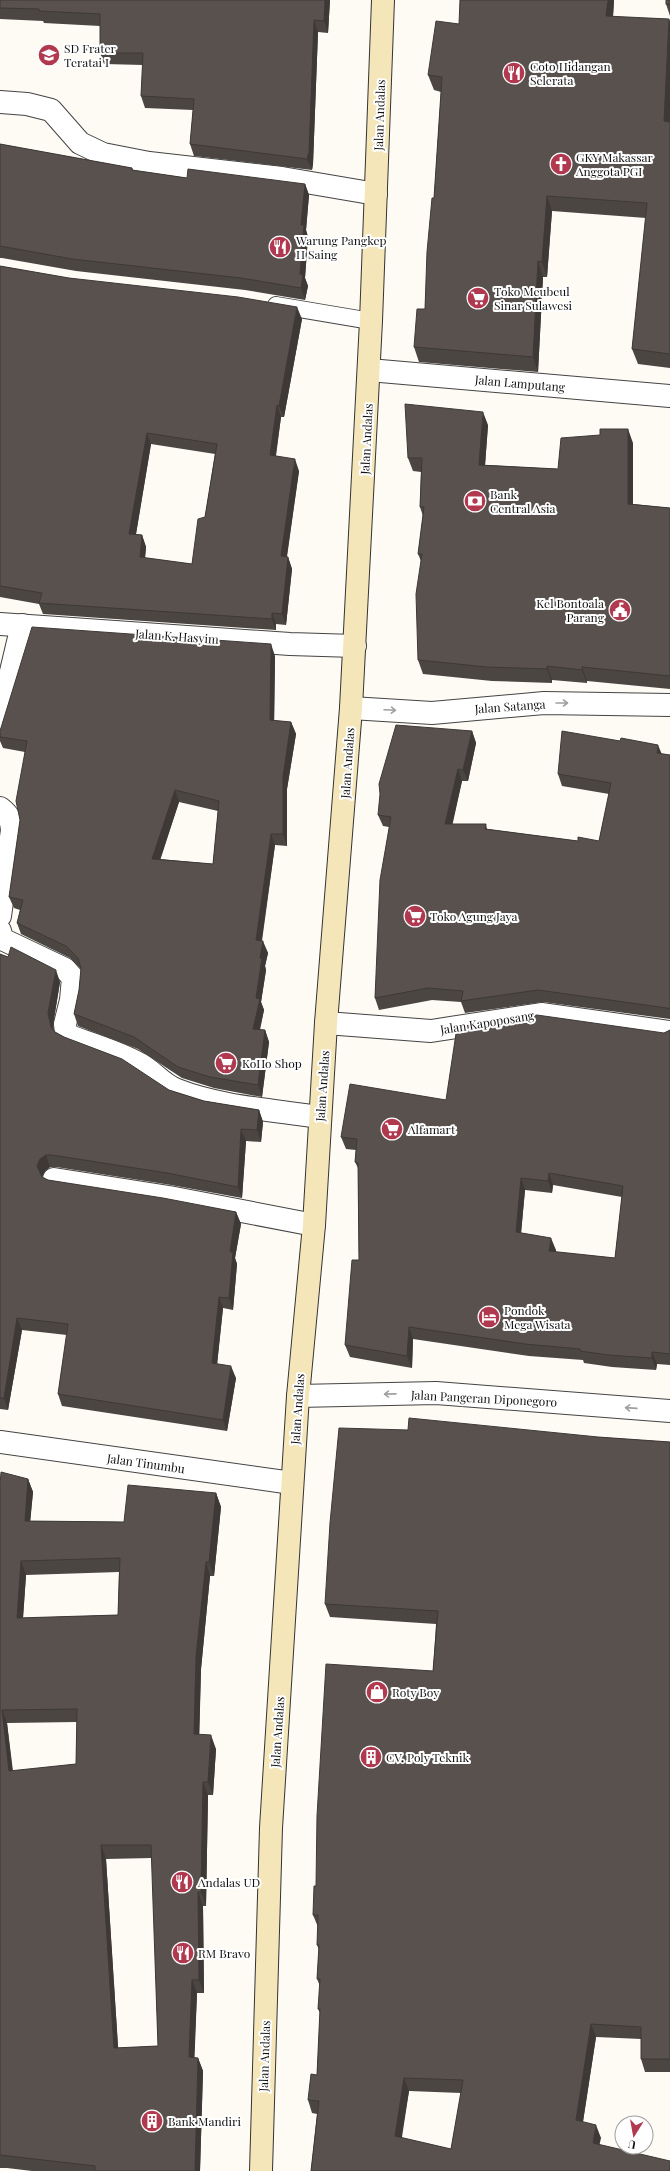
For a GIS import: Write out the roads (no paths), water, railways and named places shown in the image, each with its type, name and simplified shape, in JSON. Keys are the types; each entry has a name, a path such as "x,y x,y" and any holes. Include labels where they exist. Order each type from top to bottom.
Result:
{"main road":[{"name":"Jalan Andalas","path":"261,2171 271,1828 298,1396 314,1225 326,1023 355,646 369,370 383,0"}],"street":[{"path":"0,102 27,104 51,110 80,143 103,154 149,163 282,178 376,194"},
{"name":"Jalan Lamputang","path":"369,370 670,396"},
{"name":"Jalan K. Hasyim","path":"0,624 290,644 355,646"},
{"path":"0,718 22,625"},
{"name":"Jalan Satanga","path":"351,708 432,712 544,703 670,705"},
{"path":"0,808 7,813 12,820 12,830 0,916"},
{"path":"0,931 2,939 65,969 73,978 71,1000 65,1024 66,1033 72,1037 136,1062 163,1083 177,1090 246,1106 320,1117"},
{"name":"Jalan Kapoposang","path":"326,1023 431,1032 541,1014 670,1032"},
{"path":"54,1179 169,1197 314,1225"},
{"name":"Jalan Pangeran Diponegoro","path":"298,1396 436,1393 670,1410"},
{"name":"Jalan Tinumbu","path":"0,1442 292,1483"}],"lane":[{"path":"259,302 371,321"}],"place":[{"name":"SD Frater Teratai I","path":"49,55"},
{"name":"Coto Hidangan Selerata","path":"514,73"},
{"name":"GKY Makassar Anggota PGI","path":"561,164"},
{"name":"Warung Pangkep H Saing","path":"280,247"},
{"name":"Toko Meubeul Sinar Sulawesi","path":"478,298"},
{"name":"Bank Central Asia","path":"475,501"},
{"name":"Kel Bontoala Parang","path":"620,610"},
{"name":"Toko Agung Jaya","path":"415,916"},
{"name":"KoHo Shop","path":"226,1063"},
{"name":"Alfamart","path":"392,1129"},
{"name":"Pondok Mega Wisata","path":"489,1317"},
{"name":"Roty Boy","path":"377,1692"},
{"name":"CV. Poly Teknik","path":"371,1757"},
{"name":"Andalas UD","path":"182,1882"},
{"name":"RM Bravo","path":"183,1953"},
{"name":"Bank Mandiri","path":"152,2121"}]}
